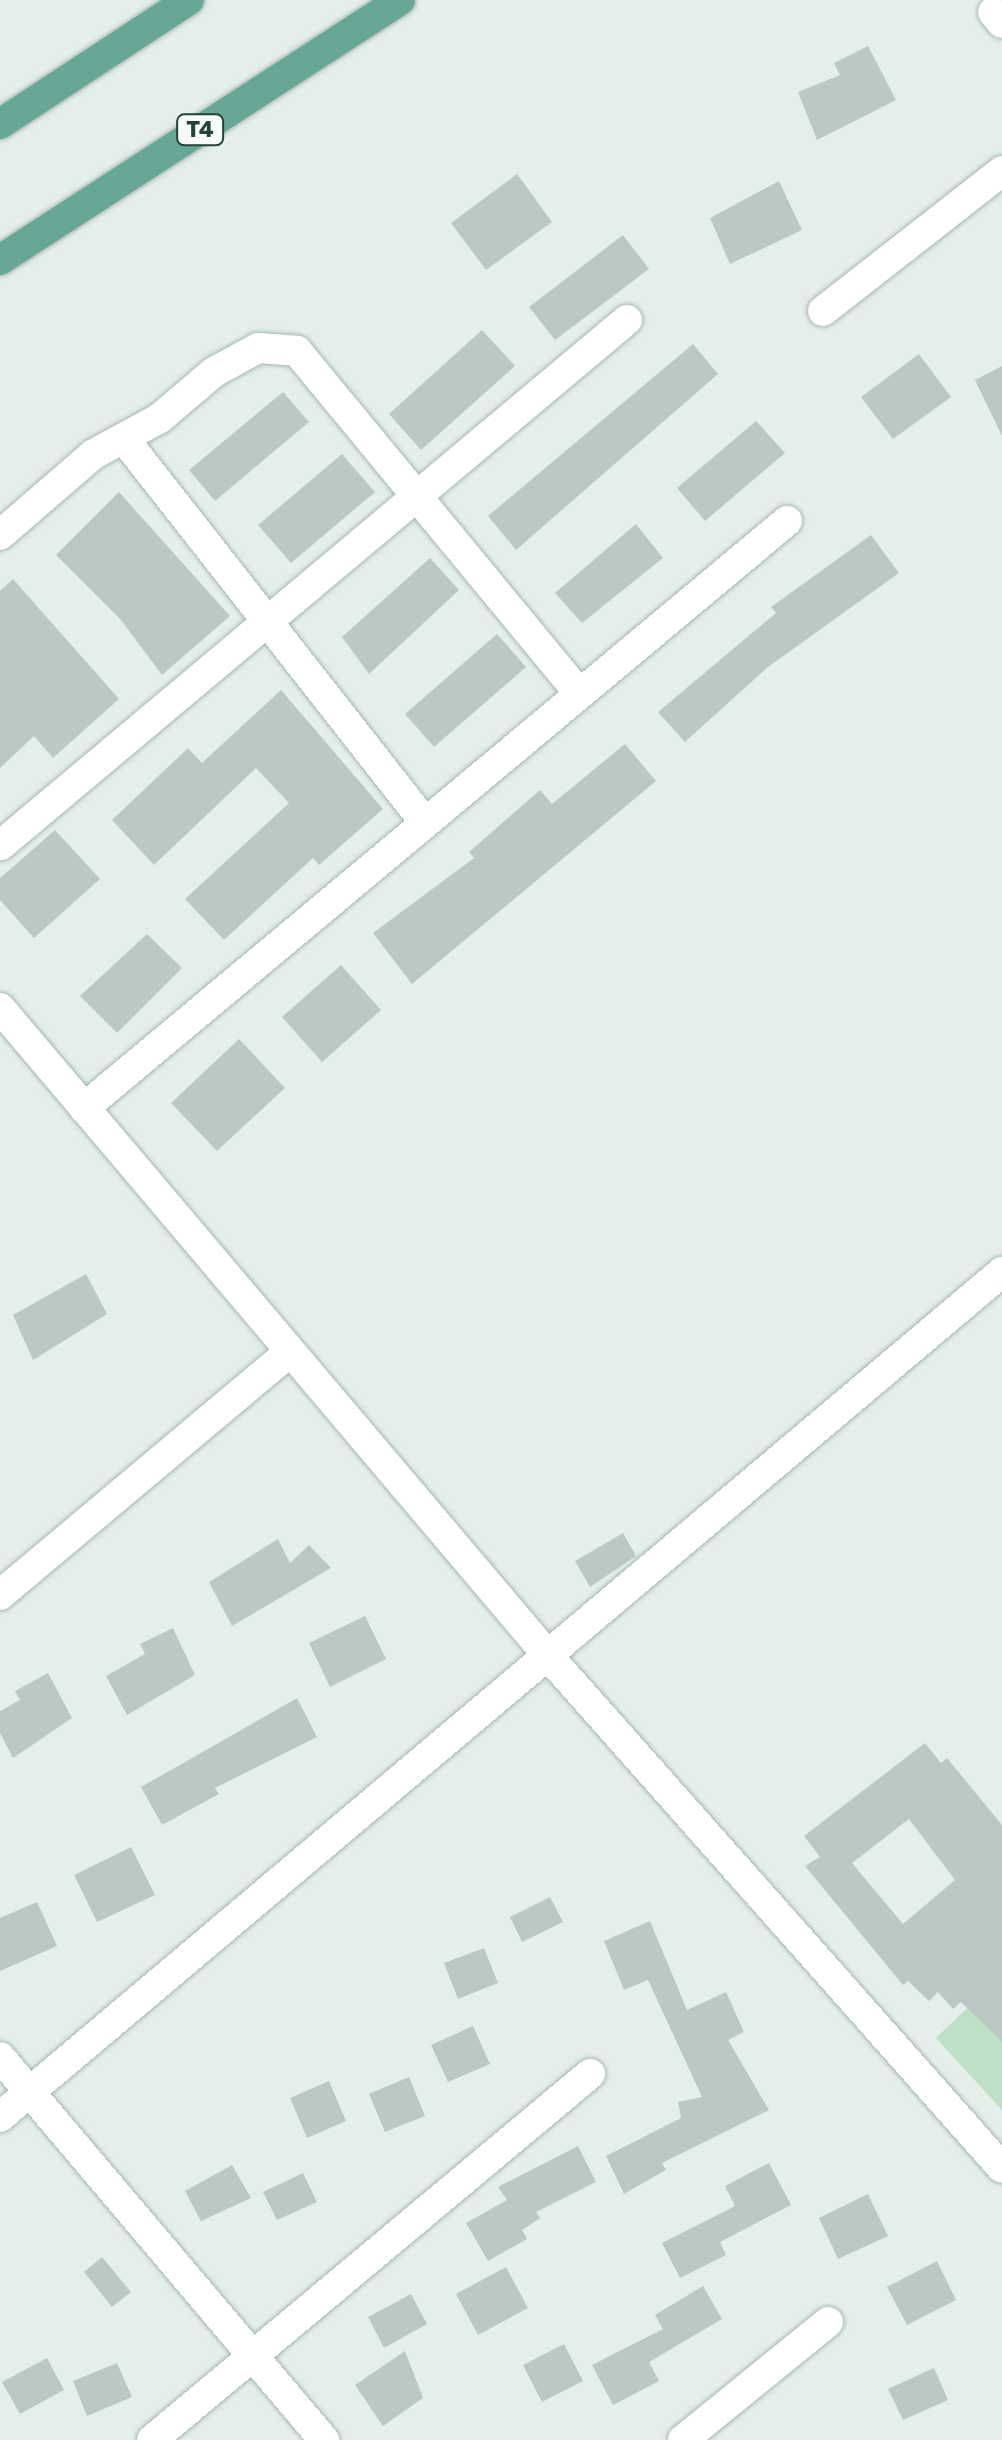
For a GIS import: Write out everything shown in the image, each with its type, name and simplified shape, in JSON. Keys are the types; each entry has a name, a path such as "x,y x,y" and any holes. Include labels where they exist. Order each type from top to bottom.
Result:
{"main road":[{"path":"0,124 189,0"},
{"name":"T4","path":"0,260 400,0"}],"street":[{"path":"824,311 1002,170"},
{"path":"1,844 627,320"},
{"path":"0,534 94,454 125,440 214,372 258,348 280,346 297,351 413,498 580,693"},
{"path":"125,440 424,822"},
{"path":"84,1108 787,520"},
{"path":"0,1008 550,1658 1002,2168"},
{"path":"0,2117 550,1658 1002,1272"},
{"path":"0,1595 290,1352"},
{"path":"0,2058 324,2440"},
{"path":"152,2440 590,2074"},
{"path":"684,2440 828,2322"}],"green space":[{"path":"1002,1975 1002,2110 936,2038"}],"building":[{"path":"868,46 896,100 817,140 798,92 840,75 834,63"},
{"path":"517,174 552,222 486,270 451,223"},
{"path":"779,181 802,230 730,264 710,218"},
{"path":"623,235 649,269 555,340 529,307"},
{"path":"482,330 515,366 421,450 389,414"},
{"path":"693,344 718,374 516,550 488,516"},
{"path":"919,354 951,397 893,439 861,397"},
{"path":"1002,366 1002,436 975,380"},
{"path":"283,392 309,422 215,501 189,470"},
{"path":"756,421 785,453 705,521 677,488"},
{"path":"342,454 375,492 291,563 258,525"},
{"path":"119,492 230,616 162,675 121,620 56,555"},
{"path":"636,524 663,558 582,623 555,593"},
{"path":"871,535 899,573 768,667 685,742 658,712 776,613 771,607"},
{"path":"430,558 459,590 369,674 342,637"},
{"path":"13,579 119,699 53,758 34,736 0,768 0,591"},
{"path":"497,634 526,667 434,747 405,714"},
{"path":"281,690 383,809 319,865 313,858 224,940 185,899 289,803 256,768 154,865 112,820 188,748 202,763"},
{"path":"625,744 656,781 412,984 373,933 474,858 469,852 540,790 552,804"},
{"path":"55,830 100,879 34,938 0,900 0,878"},
{"path":"147,934 182,968 117,1033 80,996"},
{"path":"341,965 381,1010 322,1062 282,1017"},
{"path":"239,1039 285,1088 217,1151 171,1103"},
{"path":"86,1274 107,1314 33,1360 13,1315"},
{"path":"623,1533 636,1556 590,1587 575,1561"},
{"path":"278,1539 290,1563 309,1545 331,1568 232,1626 209,1582"},
{"path":"365,1616 386,1659 330,1687 309,1643"},
{"path":"173,1628 195,1675 127,1715 106,1676 145,1654 140,1644"},
{"path":"48,1673 72,1718 13,1758 0,1733 0,1711 20,1700 15,1691"},
{"path":"297,1698 317,1737 215,1788 219,1794 162,1825 141,1787"},
{"path":"925,1743 941,1763 947,1758 1002,1825 1002,2042 961,2002 953,2009 938,1992 929,2001 908,1981 903,1985 805,1866 820,1857 804,1836","holes":["909,1819 955,1880 903,1924 852,1863"]},
{"path":"131,1847 155,1895 97,1922 74,1875"},
{"path":"550,1897 563,1922 522,1942 510,1917"},
{"path":"37,1902 57,1946 0,1971 0,1918"},
{"path":"650,1921 687,2010 726,1992 744,2032 728,2040 769,2110 662,2163 666,2170 624,2194 606,2156 681,2118 678,2102 702,2097 648,1980 624,1990 604,1941"},
{"path":"484,1948 498,1983 458,1999 444,1963"},
{"path":"473,2026 490,2064 448,2082 431,2045"},
{"path":"409,2077 425,2116 385,2132 369,2094"},
{"path":"329,2081 346,2121 307,2138 290,2098"},
{"path":"578,2146 596,2182 536,2212 540,2218 522,2230 527,2239 488,2261 466,2223 507,2200 498,2187"},
{"path":"769,2163 791,2205 720,2242 726,2255 680,2278 662,2243 735,2206 725,2186"},
{"path":"232,2165 251,2198 201,2221 185,2191"},
{"path":"303,2173 317,2202 277,2220 263,2192"},
{"path":"868,2194 888,2236 838,2259 819,2218"},
{"path":"102,2257 131,2292 112,2307 84,2272"},
{"path":"937,2261 956,2300 907,2325 887,2287"},
{"path":"506,2267 528,2308 478,2335 456,2294"},
{"path":"703,2286 722,2319 649,2362 659,2381 613,2405 592,2365 663,2329 655,2315"},
{"path":"411,2294 427,2324 384,2348 368,2317"},
{"path":"564,2344 583,2381 542,2402 523,2365"},
{"path":"405,2351 423,2398 383,2426 355,2385"},
{"path":"47,2358 64,2390 20,2414 2,2382"},
{"path":"117,2363 132,2397 87,2416 73,2381"},
{"path":"934,2368 948,2400 903,2420 888,2389"}]}
